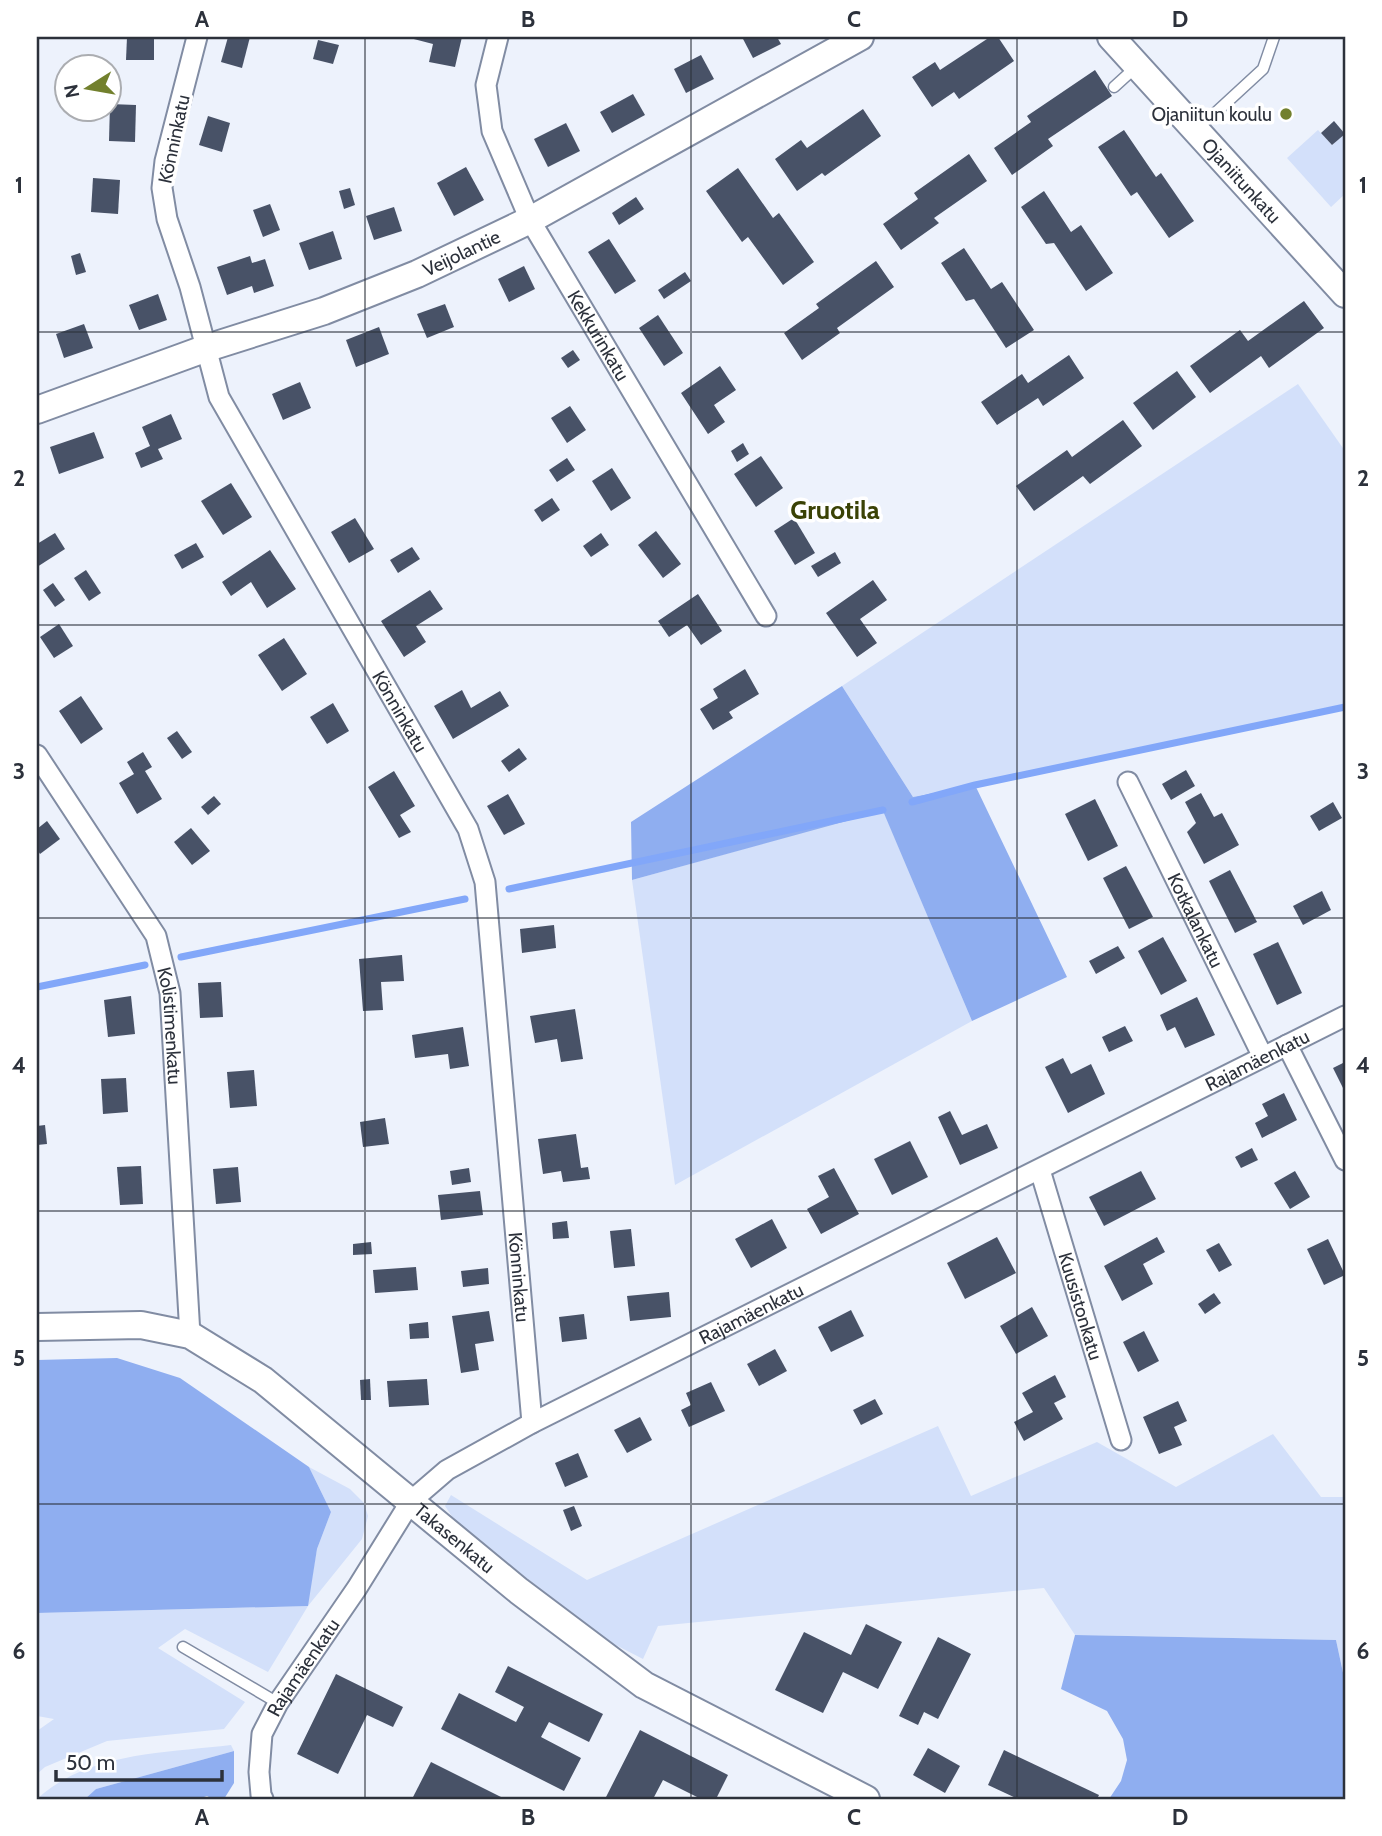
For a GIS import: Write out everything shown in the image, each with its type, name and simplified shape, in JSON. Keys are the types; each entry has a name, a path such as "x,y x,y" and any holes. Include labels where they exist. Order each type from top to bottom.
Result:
{"street":[{"name":"Könninkatu","path":"197,37 165,161 162,188 167,219 190,287 219,397 468,829 485,882 532,1423"},
{"name":"Kekkurinkatu","path":"498,37 486,85 492,131 530,220 766,616"},
{"name":"Veijolantie","path":"37,410 207,348 324,311 417,274 530,220 860,37"},
{"name":"Ojaniitunkatu","path":"1111,37 1345,294"},
{"name":"Kolistimenkatu","path":"37,755 156,936 170,993 190,1335"},
{"name":"Kotkalankatu","path":"1128,782 1263,1057"},
{"name":"Rajamäenkatu","path":"263,1799 259,1772 262,1734 278,1703 357,1588 411,1501 447,1470 532,1423 1345,1016"},
{"path":"1287,1045 1345,1160"},
{"name":"Kuusistonkatu","path":"1041,1170 1121,1440"},
{"name":"Takasenkatu","path":"37,1326 141,1325 190,1335 263,1380 519,1591 644,1685 866,1799"}],"lane":[{"path":"1194,129 1263,69 1274,37"},
{"path":"1114,87 1137,67"},
{"path":"183,1647 278,1703"}],"shaded area":[{"path":"1318,130 1332,145 1345,134 1345,194 1331,207 1287,158"},
{"path":"1298,384 1345,451 1345,707 913,797 842,686"},
{"path":"842,686 913,797 975,785 1067,977 972,1021 883,811 632,880 631,822"},
{"path":"883,810 972,1021 675,1185 632,880"},
{"path":"117,1358 180,1378 309,1467 331,1512 317,1549 308,1606 37,1613 37,1360"},
{"path":"938,1426 971,1496 1097,1442 1176,1487 1273,1434 1321,1497 1345,1497 1345,1682 1336,1640 1075,1635 1044,1588 658,1626 643,1659 602,1638 455,1521 445,1506 451,1495 587,1580"},
{"path":"309,1467 350,1489 364,1503 368,1516 362,1539 308,1606 268,1672 185,1629 158,1648 245,1702 224,1729 107,1741 45,1767 37,1774 37,1731 54,1719 37,1716 37,1613 307,1606 317,1549 331,1512"},
{"path":"1075,1635 1336,1640 1345,1682 1345,1799 1109,1799 1121,1781 1127,1760 1123,1739 1107,1711 1061,1689"},
{"path":"231,1745 234,1751 96,1789 85,1799 37,1799 57,1784 103,1763 154,1753"},
{"path":"234,1751 234,1783 224,1799 207,1796 198,1799 85,1799 96,1789"}],"building":[{"path":"127,37 154,37 154,60 126,60"},
{"path":"228,37 250,37 242,68 221,62"},
{"path":"406,37 462,37 455,67 429,62 433,44"},
{"path":"742,37 777,37 781,44 753,58"},
{"path":"990,37 998,37 1014,61 959,99 954,92 932,107 912,77 935,62 940,70"},
{"path":"318,40 339,45 333,64 313,59"},
{"path":"701,55 714,79 686,93 674,69"},
{"path":"1095,70 1112,96 1048,139 1053,146 1012,175 994,148 1031,122 1027,116"},
{"path":"633,94 645,115 612,133 600,112"},
{"path":"122,104 136,105 135,142 109,141 110,122 122,122"},
{"path":"863,109 881,136 825,176 822,173 797,191 775,159 801,140 807,148"},
{"path":"208,116 230,123 222,152 199,145"},
{"path":"1334,121 1345,134 1332,145 1321,133"},
{"path":"566,123 580,151 548,167 534,139"},
{"path":"1124,130 1156,177 1161,173 1194,221 1169,238 1137,192 1131,196 1098,147"},
{"path":"969,154 987,181 934,218 939,223 901,250 883,224 918,199 914,193"},
{"path":"466,167 484,200 454,216 437,183"},
{"path":"738,168 773,218 779,213 814,262 783,285 748,237 742,242 706,191"},
{"path":"93,178 120,180 118,214 91,212"},
{"path":"350,188 355,205 344,209 339,191"},
{"path":"1044,191 1071,232 1081,225 1113,273 1086,291 1054,243 1046,244 1021,207"},
{"path":"636,197 644,209 619,225 612,213"},
{"path":"270,204 280,230 263,237 253,210"},
{"path":"394,207 402,231 374,240 366,216"},
{"path":"333,231 342,259 309,270 299,243"},
{"path":"609,239 636,281 615,294 588,252"},
{"path":"964,248 991,289 1002,282 1034,330 1006,348 974,299 966,301 941,263"},
{"path":"80,253 86,272 76,275 71,256"},
{"path":"250,256 252,263 265,259 274,286 254,293 252,286 227,295 217,267"},
{"path":"876,261 894,287 837,328 840,333 802,360 784,333 819,308 816,304"},
{"path":"524,266 535,289 509,302 498,279"},
{"path":"685,272 691,281 664,299 658,290"},
{"path":"158,294 167,320 139,330 129,305"},
{"path":"1304,301 1324,328 1269,368 1261,356 1210,393 1190,366 1240,330 1248,341"},
{"path":"445,304 454,327 427,338 417,314"},
{"path":"658,315 683,353 664,366 639,328"},
{"path":"84,324 93,348 64,358 56,334"},
{"path":"379,327 389,354 356,367 346,340"},
{"path":"573,350 580,360 568,368 561,358"},
{"path":"1069,355 1084,378 1043,406 1038,398 997,425 981,402 1022,374 1028,383"},
{"path":"720,366 736,390 714,405 725,422 708,434 681,393"},
{"path":"1177,371 1196,397 1153,430 1133,403"},
{"path":"300,382 311,408 283,420 272,394"},
{"path":"570,406 586,430 567,443 551,418"},
{"path":"171,414 182,439 158,449 163,459 141,468 135,453 150,446 142,427"},
{"path":"1123,420 1142,446 1090,484 1083,476 1034,511 1016,486 1067,450 1072,457"},
{"path":"94,432 104,458 59,474 50,447"},
{"path":"743,443 749,454 737,462 731,451"},
{"path":"761,456 783,488 756,507 734,474"},
{"path":"567,458 575,470 557,482 549,470"},
{"path":"612,468 631,498 611,511 592,481"},
{"path":"231,483 252,517 223,535 201,501"},
{"path":"552,498 560,510 542,522 534,510"},
{"path":"355,518 374,549 349,563 331,532"},
{"path":"794,518 815,553 795,565 774,531"},
{"path":"656,531 681,564 663,578 638,545"},
{"path":"55,533 65,549 37,567 37,544"},
{"path":"601,533 609,545 591,557 583,546"},
{"path":"196,543 204,557 182,569 174,555"},
{"path":"412,547 420,559 398,573 390,560"},
{"path":"270,550 296,589 267,608 251,582 231,596 222,582"},
{"path":"835,552 841,563 818,577 811,566"},
{"path":"86,570 101,593 89,601 74,578"},
{"path":"873,580 887,600 860,619 877,643 857,657 826,613"},
{"path":"53,583 65,600 55,607 43,590"},
{"path":"430,590 443,609 416,626 426,642 404,657 381,621"},
{"path":"698,594 722,631 701,645 687,625 669,637 658,621"},
{"path":"59,624 73,646 54,658 40,637"},
{"path":"284,638 307,674 282,691 258,655"},
{"path":"745,669 759,694 729,712 733,718 713,730 700,709 718,698 713,689"},
{"path":"462,690 471,708 500,691 509,706 453,739 434,706"},
{"path":"81,696 103,729 81,744 59,711"},
{"path":"333,703 349,731 327,744 310,717"},
{"path":"177,731 192,752 182,759 167,738"},
{"path":"519,748 527,759 509,772 501,761"},
{"path":"143,752 152,767 145,771 162,799 137,814 119,783 134,774 127,762"},
{"path":"1186,770 1195,786 1171,800 1162,784"},
{"path":"394,771 415,806 400,815 411,832 399,838 368,787"},
{"path":"1201,793 1214,817 1222,813 1239,845 1204,864 1187,832 1196,823 1185,802"},
{"path":"508,794 525,824 504,835 487,806"},
{"path":"214,796 221,804 208,815 201,807"},
{"path":"1095,799 1118,846 1088,861 1065,814"},
{"path":"1333,802 1342,818 1319,831 1310,816"},
{"path":"47,821 60,839 40,854 37,849 37,829"},
{"path":"191,828 210,851 192,865 174,842"},
{"path":"1126,866 1153,917 1129,929 1103,878"},
{"path":"1230,870 1257,922 1235,933 1209,881"},
{"path":"1322,891 1331,910 1303,925 1293,906"},
{"path":"554,925 556,948 522,953 520,929"},
{"path":"1163,937 1187,981 1161,995 1138,951"},
{"path":"1278,942 1302,993 1277,1005 1253,954"},
{"path":"1118,946 1125,958 1096,974 1089,961"},
{"path":"402,955 404,981 381,982 383,1010 363,1011 359,959"},
{"path":"221,982 223,1017 200,1018 198,983"},
{"path":"131,996 135,1034 108,1037 104,1000"},
{"path":"1197,997 1215,1035 1185,1048 1175,1027 1167,1031 1160,1015"},
{"path":"575,1009 583,1059 561,1062 557,1039 535,1043 530,1016"},
{"path":"1125,1026 1133,1041 1109,1052 1102,1037"},
{"path":"463,1027 469,1066 450,1069 448,1054 415,1058 412,1035"},
{"path":"1063,1058 1071,1074 1091,1064 1105,1094 1068,1113 1045,1067"},
{"path":"1345,1062 1345,1092 1333,1068"},
{"path":"254,1070 257,1106 230,1108 227,1072"},
{"path":"126,1078 128,1112 103,1114 101,1079"},
{"path":"1284,1093 1297,1120 1262,1138 1255,1123 1268,1116 1262,1104"},
{"path":"950,1111 962,1135 987,1124 998,1148 960,1165 938,1117"},
{"path":"385,1118 389,1144 363,1147 360,1122"},
{"path":"45,1125 47,1144 37,1145 37,1126"},
{"path":"576,1134 581,1168 588,1167 590,1179 563,1182 561,1171 543,1174 538,1139"},
{"path":"910,1141 928,1177 892,1195 874,1159"},
{"path":"1252,1148 1258,1160 1241,1168 1235,1157"},
{"path":"141,1166 143,1204 120,1205 117,1167"},
{"path":"238,1167 241,1202 216,1204 213,1169"},
{"path":"469,1168 471,1182 452,1185 450,1171"},
{"path":"834,1168 859,1214 821,1234 807,1209 829,1197 818,1176"},
{"path":"1141,1171 1156,1199 1104,1226 1089,1197"},
{"path":"1295,1171 1310,1197 1290,1209 1274,1183"},
{"path":"480,1191 483,1215 441,1220 438,1195"},
{"path":"772,1219 787,1248 751,1268 735,1239"},
{"path":"567,1221 569,1238 553,1239 552,1223"},
{"path":"631,1229 635,1266 614,1268 610,1231"},
{"path":"997,1237 1016,1273 965,1299 947,1263"},
{"path":"1157,1237 1165,1252 1143,1264 1153,1284 1122,1301 1104,1266"},
{"path":"1328,1239 1345,1275 1324,1285 1307,1249"},
{"path":"371,1242 372,1254 353,1255 353,1244"},
{"path":"1219,1243 1232,1265 1219,1272 1206,1250"},
{"path":"416,1267 418,1290 375,1293 373,1270"},
{"path":"488,1268 489,1284 463,1287 461,1271"},
{"path":"669,1292 671,1317 630,1321 627,1296"},
{"path":"1214,1293 1221,1303 1205,1314 1198,1304"},
{"path":"1032,1307 1048,1336 1016,1354 1000,1326"},
{"path":"851,1310 864,1336 831,1352 818,1327"},
{"path":"489,1311 494,1341 475,1344 479,1370 461,1373 452,1316"},
{"path":"584,1314 587,1339 562,1342 559,1317"},
{"path":"428,1322 429,1338 410,1339 409,1324"},
{"path":"1144,1331 1159,1361 1138,1372 1123,1342"},
{"path":"775,1349 787,1371 759,1386 747,1364"},
{"path":"1055,1375 1066,1397 1054,1403 1063,1419 1024,1441 1014,1422 1033,1412 1022,1393"},
{"path":"370,1379 371,1400 361,1400 360,1380"},
{"path":"427,1379 429,1405 389,1407 387,1381"},
{"path":"711,1382 725,1411 689,1427 681,1410 691,1405 686,1393"},
{"path":"875,1399 883,1414 861,1425 853,1410"},
{"path":"1178,1401 1187,1421 1174,1427 1182,1445 1159,1454 1143,1417"},
{"path":"640,1417 652,1440 627,1453 614,1430"},
{"path":"578,1453 588,1477 565,1487 555,1463"},
{"path":"574,1506 582,1526 571,1531 563,1510"},
{"path":"866,1624 902,1642 878,1689 843,1672 823,1713 775,1690 804,1632 851,1655"},
{"path":"938,1637 971,1654 938,1719 924,1712 918,1725 899,1716"},
{"path":"508,1666 603,1714 589,1742 549,1722 541,1737 581,1758 564,1791 441,1729 459,1693 516,1722 524,1707 495,1692"},
{"path":"336,1674 403,1707 393,1727 367,1715 338,1774 297,1754"},
{"path":"640,1730 728,1775 716,1799 701,1799 663,1780 653,1799 605,1799"},
{"path":"928,1748 960,1766 945,1793 913,1775"},
{"path":"1004,1750 1099,1795 1097,1799 1018,1799 988,1785"},
{"path":"431,1762 505,1799 412,1799"}],"waterway":[{"path":"912,802 975,785 1345,707"},
{"path":"509,889 883,810"},
{"path":"181,957 465,899"},
{"path":"37,987 145,965"}],"place":[{"name":"Ojaniitun koulu","path":"1286,114"}],"district":[{"name":"Gruotila","path":"835,510"}]}
